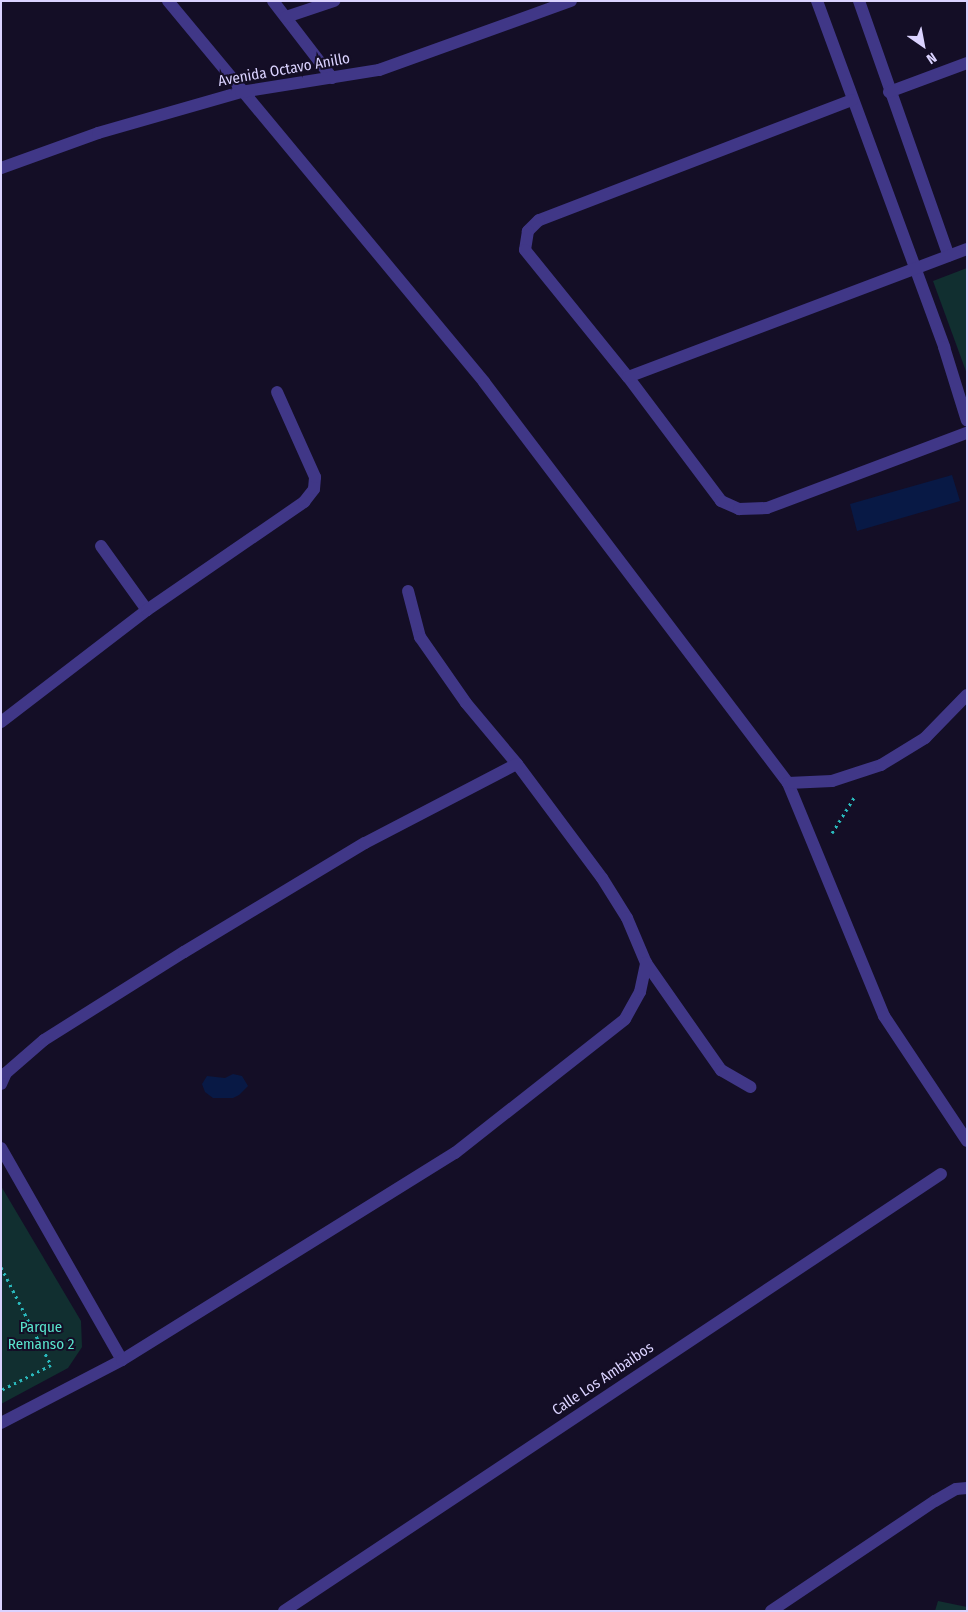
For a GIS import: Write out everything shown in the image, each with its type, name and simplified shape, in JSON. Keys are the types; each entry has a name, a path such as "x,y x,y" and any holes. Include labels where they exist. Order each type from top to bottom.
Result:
{"street":[{"path":"168,1 241,92 484,382 788,783 884,1016 967,1140"},
{"path":"273,1 332,78"},
{"path":"286,17 334,1"},
{"name":"Avenida Octavo Anillo","path":"1,168 98,133 241,92 380,70 571,1"},
{"path":"817,1 944,346 967,421"},
{"path":"859,1 889,92 949,256"},
{"path":"889,92 967,62"},
{"path":"852,100 540,220 528,231 525,250 628,377 721,501 739,509 767,508 967,433"},
{"path":"628,377 967,249"},
{"path":"1,722 147,610 304,502 314,489 316,477 277,392"},
{"path":"101,546 147,610"},
{"path":"408,591 420,637 466,703 518,764 602,878 627,918 646,963 721,1070 751,1086"},
{"path":"788,783 832,781 881,765 925,738 967,695"},
{"path":"1,1084 6,1073 44,1040 184,952 365,842 518,764"},
{"path":"1,1423 122,1360 455,1153 625,1019 640,992 646,963"},
{"path":"1,1148 122,1360"},
{"name":"Calle Los Ambaibos","path":"284,1611 941,1174"},
{"path":"771,1611 935,1501 956,1488 967,1488"}],"path":[{"path":"821,860 836,825 881,765"},
{"path":"1,1267 51,1364 1,1390"}],"green space":[{"path":"967,268 967,374 933,281"},
{"name":"Parque Remanso 2","path":"1,1186 81,1321 82,1347 68,1368 1,1404"},
{"path":"938,1601 967,1607 967,1611 935,1611"}],"water":[{"path":"952,475 960,501 857,531 850,504"},
{"path":"233,1074 242,1076 248,1086 239,1095 233,1098 213,1098 205,1092 202,1084 207,1076 225,1078"}]}
